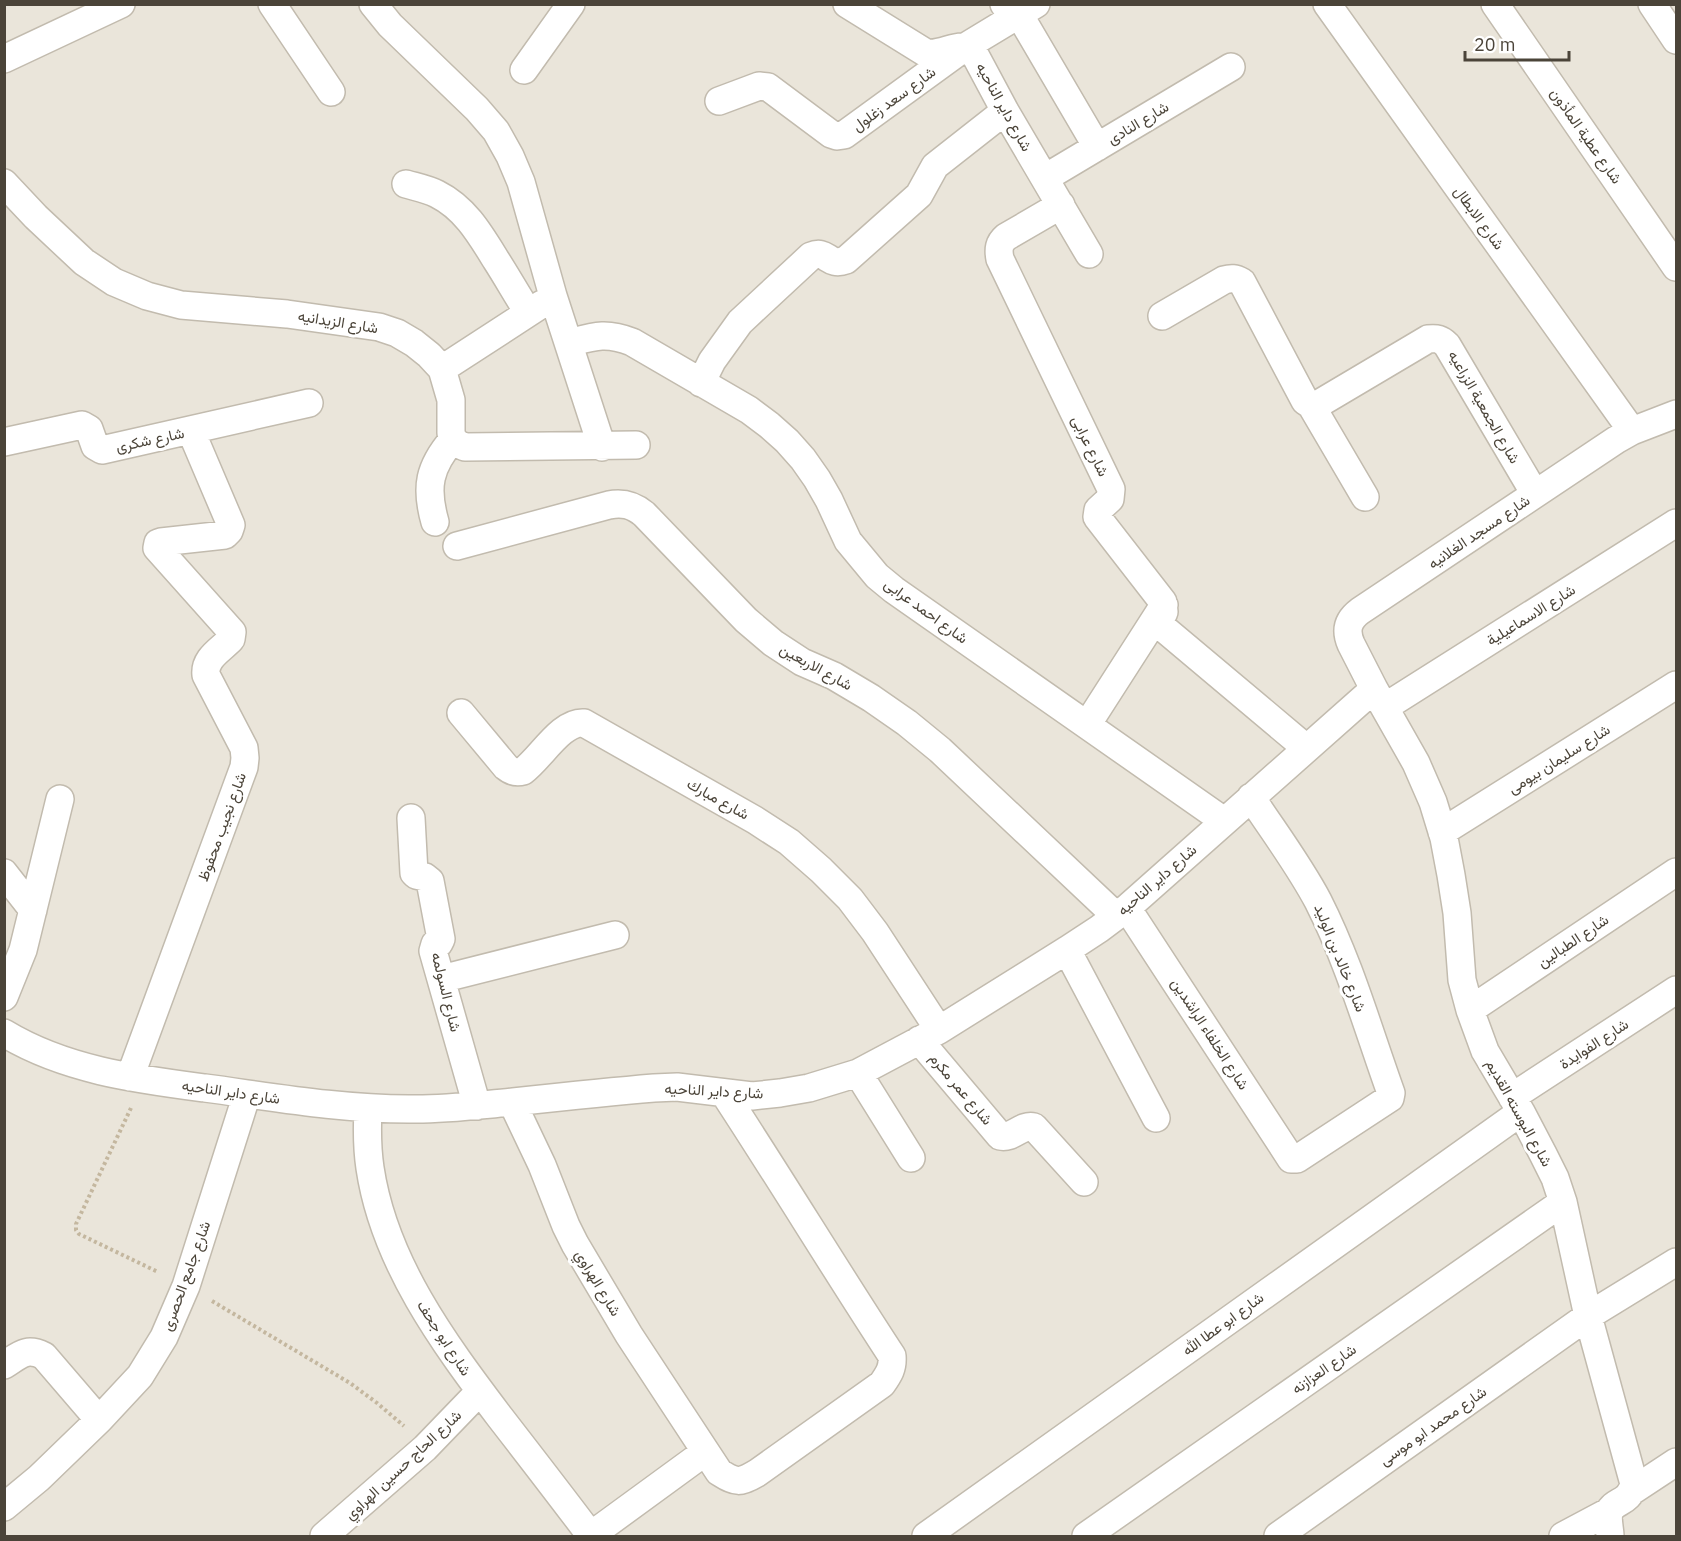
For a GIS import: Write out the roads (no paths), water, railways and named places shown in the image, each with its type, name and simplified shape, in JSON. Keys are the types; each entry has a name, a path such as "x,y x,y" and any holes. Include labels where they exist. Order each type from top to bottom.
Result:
{"street":[{"path":"4,59 121,4"},
{"path":"272,4 330,92"},
{"path":"373,4 390,25 477,109 496,131 510,156 521,182 602,447"},
{"path":"524,70 571,4"},
{"name":"شارع داير الناحيه","path":"847,4 926,53 941,53 965,46 974,53 1005,111 1089,254"},
{"name":"شارع الابطال","path":"1327,4 1632,431"},
{"name":"شارع عطية المأذون","path":"1495,4 1677,267"},
{"path":"1652,4 1677,40"},
{"path":"1020,8 1097,147"},
{"name":"شارع سعد زغلول","path":"719,101 763,86 772,89 831,134 844,135 1020,8"},
{"name":"شارع النادى","path":"1045,178 1231,67"},
{"path":"701,383 712,361 740,322 811,256 823,254 830,261 846,260 918,195 935,166 1005,111"},
{"name":"شارع الزيدانيه","path":"4,183 84,262 114,282 147,296 181,306 287,314 379,327 397,333 414,343 442,369 451,400 453,440"},
{"path":"406,184 439,195 467,217 478,230 528,312"},
{"name":"شارع عرابى","path":"1061,205 1001,241 1000,259 1111,489 1110,499 1098,510 1097,517 1164,605"},
{"path":"1162,316 1224,280 1230,278 1242,282 1305,400 1311,405 1365,497"},
{"path":"442,369 554,296"},
{"name":"شارع احمد عرابى","path":"569,343 597,335 632,342 749,410 787,441 803,459 829,500 848,541 877,576 1224,821"},
{"name":"شارع الجمعية الزراعيه","path":"1311,405 1319,404 1428,339 1443,340 1535,494"},
{"name":"شارع شكرى","path":"4,442 82,425 89,429 95,446 102,450 309,403"},
{"name":"شارع مسجد الغلانيه","path":"1379,698 1348,637 1349,621 1354,616 1632,431 1677,414"},
{"name":"شارع نجيب محفوظ","path":"130,1077 244,767 245,758 244,748 206,675 207,664 231,639 232,632 158,548 158,543 161,542 225,535 231,525 191,431"},
{"path":"435,522 430,505 433,469 441,453 453,440 465,447 636,446"},
{"name":"شارع الاربعين","path":"457,546 609,504 628,504 637,508 764,636 802,662 834,676 871,698 907,723 1122,912"},
{"name":"شارع الاسماعيلية","path":"1379,698 1677,523"},
{"path":"1087,725 1164,605"},
{"path":"1164,605 1164,612 1160,620 1162,627 1306,748"},
{"name":"شارع سليمان بيومى","path":"1442,832 1677,686"},
{"name":"شارع داير الناحيه","path":"6,1038 75,1064 130,1077 301,1102 368,1108 410,1110 477,1106 654,1088 677,1088 752,1096 809,1088 858,1073 929,1035 1100,929 1306,748 1379,698"},
{"name":"شارع البوسته القديم","path":"1379,698 1416,762 1433,802 1442,832 1457,913 1462,980 1470,1010 1485,1051 1555,1178 1563,1202 1588,1316 1633,1478 1632,1491"},
{"name":"شارع مبارك","path":"461,713 506,767 517,773 523,771 567,727 584,723 755,820 789,842 850,899 875,932 929,1035"},
{"name":"شارع خالد بن الوليد","path":"1251,797 1301,872 1317,901 1344,961 1392,1096 1293,1160"},
{"path":"4,996 23,950 60,799"},
{"name":"شارع السولمه","path":"411,818 414,873 430,881 441,939 433,948 477,1106"},
{"name":"شارع الطبالين","path":"1470,1010 1677,872"},
{"path":"4,873 33,910"},
{"name":"شارع الخلفاء الراشدين","path":"1122,912 1293,1160"},
{"path":"441,979 615,935"},
{"path":"1067,950 1156,1118"},
{"name":"شارع الفوايدة","path":"1516,1105 1677,990"},
{"name":"شارع عمر مكرم","path":"929,1035 1000,1136 1007,1137 1026,1126 1034,1126 1084,1182"},
{"path":"858,1073 911,1158"},
{"name":"شارع جامع الحصرى","path":"4,1507 39,1478 99,1420 140,1376 164,1337 186,1286 247,1094"},
{"name":"شارع الهراوي","path":"512,1102 542,1165 575,1244 629,1335 719,1472 732,1480 744,1480 882,1384 893,1364 892,1356 724,1094"},
{"name":"شارع ابو عطا الله","path":"926,1536 1516,1105"},
{"name":"شارع ابو جحف","path":"368,1108 367,1138 376,1200 387,1232 419,1301 439,1334 480,1391 591,1536"},
{"name":"شارع العزازنه","path":"1086,1536 1563,1202"},
{"name":"شارع محمد ابو موسى","path":"1278,1536 1588,1316 1677,1262"},
{"path":"4,1365 27,1351 44,1356 99,1420"},
{"name":"شارع الحاج حسين الهراوي","path":"324,1536 425,1448 480,1391"},
{"path":"591,1536 705,1452"},
{"path":"1563,1536 1610,1524 1632,1491 1677,1462"}]}
